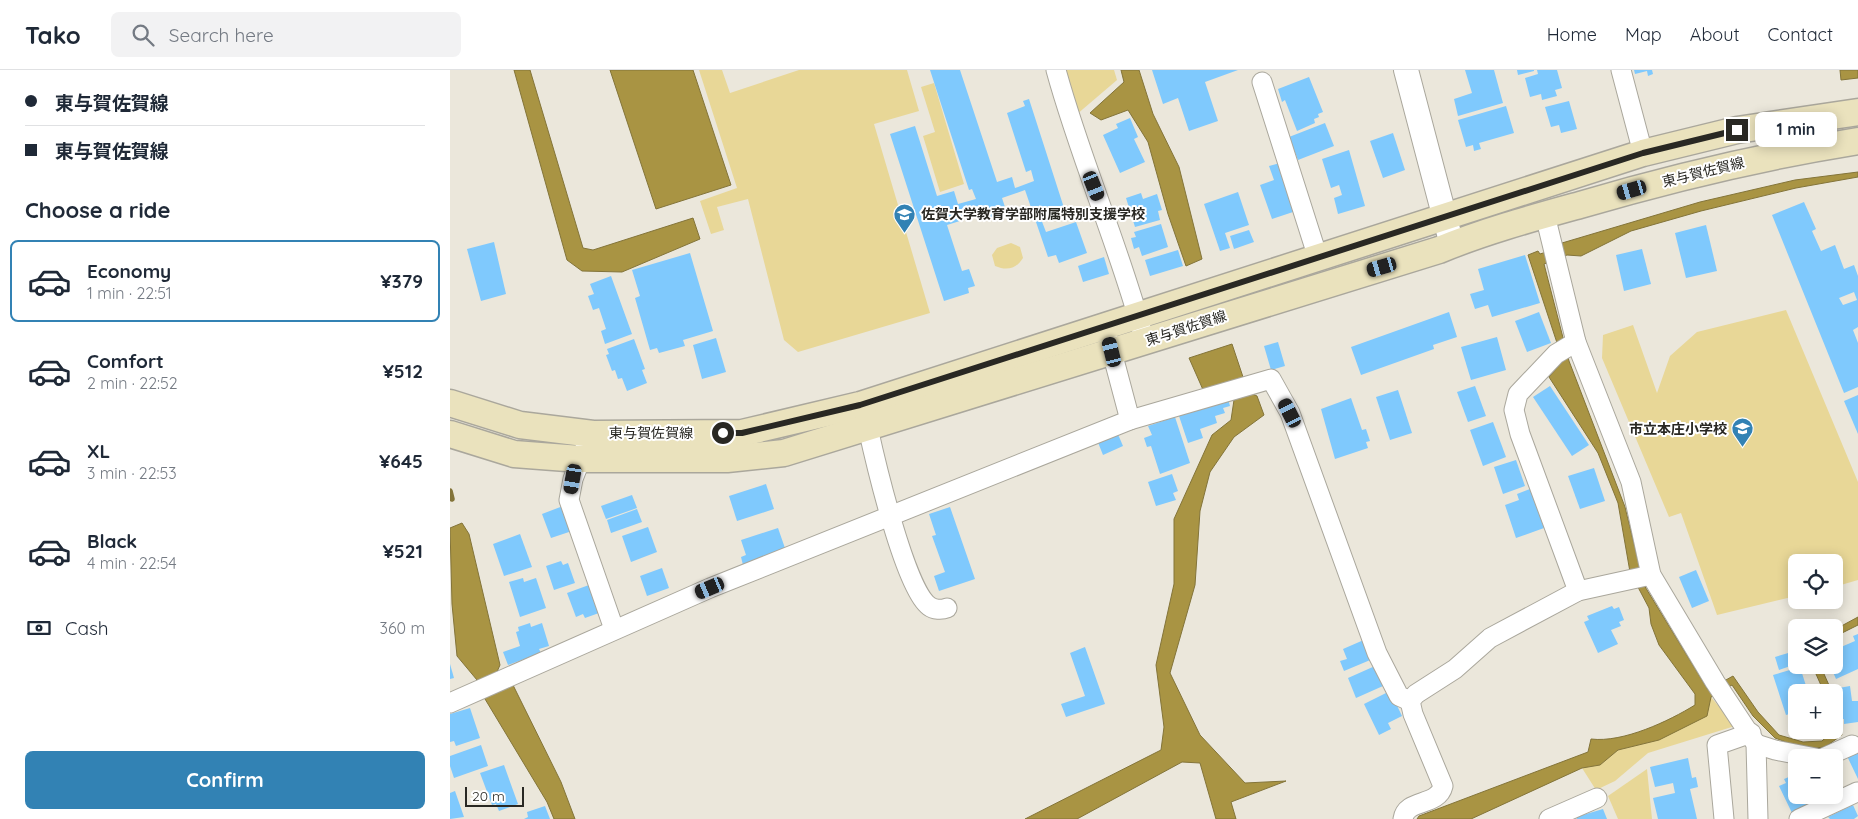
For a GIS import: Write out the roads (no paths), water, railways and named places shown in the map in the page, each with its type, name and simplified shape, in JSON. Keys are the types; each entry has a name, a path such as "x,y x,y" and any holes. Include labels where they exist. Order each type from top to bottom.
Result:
{"main road":[{"name":"東与賀佐賀線","path":"450,434 514,454 580,459 746,457 784,453 868,428 1109,339 1138,317 1444,216 1643,153 1737,130 1858,112"},
{"name":"東与賀佐賀線","path":"450,403 520,425 592,434 742,433 860,405 1109,339 1144,342 1545,215 1650,185 1746,161 1858,142"}],"street":[{"path":"1056,70 1071,125 1105,213 1144,342"},
{"path":"1406,70 1452,245"},
{"path":"1621,70 1643,153"},
{"path":"1262,82 1318,258"},
{"path":"1545,215 1554,254 1567,348 1632,482 1643,576 1754,738 1775,750 1788,753"},
{"path":"1109,339 1130,420"},
{"path":"1567,348 1518,394 1514,410 1520,434 1578,591"},
{"path":"450,703 484,686 614,629 1130,420 1270,378 1290,413 1377,653 1399,696 1410,702 1442,786 1441,794 1434,799 1411,807 1405,812 1403,819"},
{"path":"868,428 889,516 918,594 929,606 941,610 947,608"},
{"path":"592,434 573,479 569,500 614,629"},
{"path":"1410,702 1416,694 1455,669 1490,638 1578,591 1643,576"},
{"path":"1724,819 1717,745 1754,738"},
{"path":"1754,738 1758,819"},
{"path":"1843,749 1852,745"},
{"path":"1798,819 1857,792"},
{"path":"1549,819 1597,798"}],"waterway":[{"path":"450,491 452,499"}],"place":[{"name":"佐賀大学教育学部附属特別支援学校","path":"905,233"},
{"name":"市立本庄小学校","path":"1743,448"}]}
